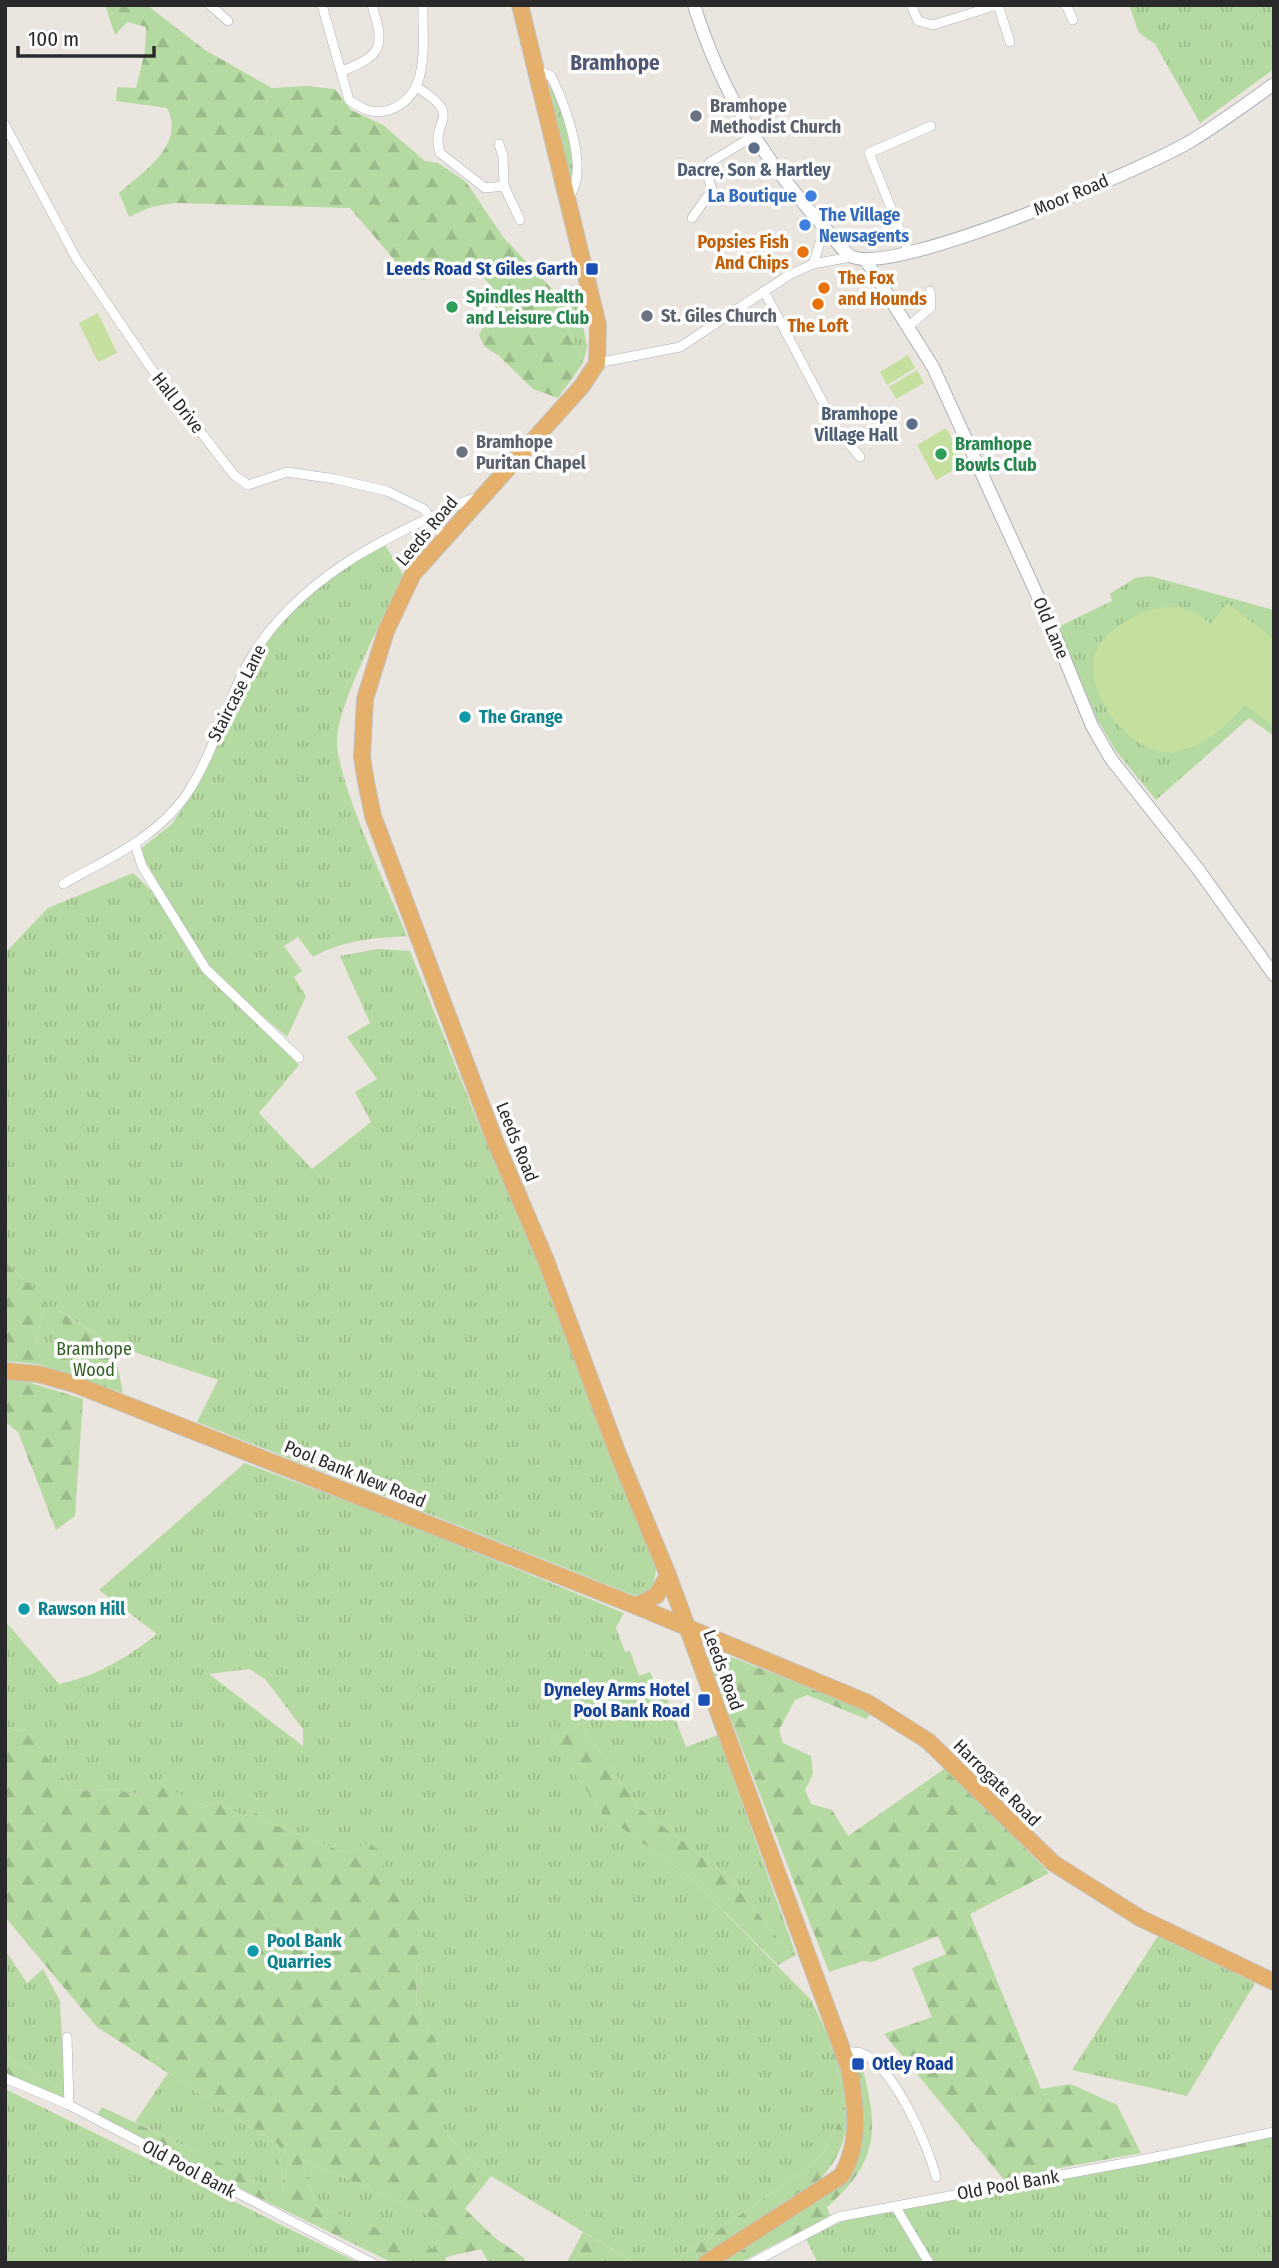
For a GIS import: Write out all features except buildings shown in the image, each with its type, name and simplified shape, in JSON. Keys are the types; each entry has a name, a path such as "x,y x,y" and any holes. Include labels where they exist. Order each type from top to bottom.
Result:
{"highway":[{"path":"520,5 598,325 597,363"},
{"name":"Leeds Road","path":"597,363 582,386 413,574 386,631 370,678 362,740 373,816 495,1142 545,1258 618,1454 668,1575 844,2052 854,2090 855,2127 849,2163 841,2176 706,2263"},
{"name":"Pool Bank New Road","path":"5,1371 37,1374 74,1384 686,1627"},
{"path":"636,1606 657,1595 668,1575"},
{"name":"Harrogate Road","path":"686,1627 837,1688 894,1717 928,1741 1053,1863 1140,1918 1274,1982"}],"street":[{"path":"209,5 228,21"},
{"path":"322,5 349,100 362,109 375,112 404,104 418,88 423,5"},
{"path":"342,71 372,58 379,47 381,35 372,5"},
{"path":"694,5 709,54 727,93 781,175 851,257"},
{"path":"911,5 918,21 933,25 997,5 1010,43"},
{"path":"1066,5 1073,20"},
{"name":"Moor Road","path":"851,257 865,259 909,253 998,226 1177,148 1274,85"},
{"path":"418,88 434,98 444,113 445,120 438,140 440,153 485,188 504,186"},
{"name":"Hall Drive","path":"5,125 76,258 151,368 234,475 248,485 287,472 335,479 410,500 431,517 444,538"},
{"path":"909,253 869,153 931,126"},
{"path":"692,218 712,190 706,171 709,163 755,135"},
{"path":"499,144 503,156 504,186 520,220"},
{"path":"813,264 825,228"},
{"path":"597,363 680,347 764,290 813,264 851,257"},
{"name":"Old Lane","path":"865,259 930,361 1049,623 1092,726 1111,759 1198,869 1274,975"},
{"path":"764,290 836,427 860,457"},
{"path":"909,326 931,307 930,291"},
{"name":"Staircase Lane","path":"63,884 135,844 168,816 190,789 261,642 311,587 371,545 471,499 479,500"},
{"path":"135,844 142,866 206,969 299,1058"},
{"path":"67,2037 69,2105"},
{"path":"844,2052 861,2053 877,2065 889,2081 927,2143 936,2177"},
{"name":"Old Pool Bank","path":"5,2078 69,2105 372,2263"},
{"name":"Old Pool Bank","path":"752,2263 838,2217 1274,2132"},
{"path":"895,2206 929,2263"}],"green space":[{"path":"105,5 147,5 205,50 272,88 307,86 335,89 351,110 383,125 425,161 438,163 466,182 503,237 550,287 583,363 558,398 533,389 499,356 484,346 479,335 499,296 485,280 456,261 424,280 409,277 350,208 174,203 151,207 129,217 119,193 159,156 171,134 171,121 167,108 116,101 117,87 136,88 145,51 146,27 127,22 115,35"},
{"path":"1129,5 1274,5 1274,69 1200,123 1155,44 1139,33"},
{"path":"548,80 557,100 570,146 570,180"},
{"path":"550,287 569,305 578,302 587,346 583,363"},
{"path":"98,313 117,353 98,362 79,323"},
{"path":"908,355 915,368 887,385 880,372"},
{"path":"917,370 924,383 896,399 889,387"},
{"name":"Bramhope Bowls Club","path":"946,428 966,463 936,480 917,445"},
{"path":"385,545 403,574 354,680 337,739 339,757 354,807 407,936 347,943 313,957 298,937 284,946 302,971 294,977 306,996 287,1037 232,990 204,960 139,850 172,824 190,797 231,717 258,650 280,622 316,585"},
{"path":"1150,576 1274,610 1274,736 1249,718 1156,800 1116,751 1097,719 1058,627 1112,601 1110,594 1135,578"},
{"path":"1227,603 1274,639 1274,727 1245,705 1212,736 1191,747 1170,752 1154,750 1137,742 1122,729 1100,696 1094,677 1094,660 1100,644 1121,624 1148,611 1165,607 1181,608 1197,614 1211,624"},
{"path":"133,873 158,897 194,960 299,1065 259,1113 312,1169 371,1122 355,1092 377,1079 347,1037 370,1023 340,956 378,949 410,951 482,1133 535,1249 656,1570 649,1590 636,1596 197,1422 218,1380 113,1345 59,1310 73,1350 36,1342 46,1299 5,1262 5,953 48,908"},
{"name":"Bramhope Wood","path":"5,1262 46,1299 36,1342 72,1349 58,1310 113,1345 123,1393 38,1364 5,1361"},
{"path":"5,1375 83,1399 75,1516 56,1530 18,1432 5,1422"},
{"path":"245,1463 389,1517 624,1613 616,1628 625,1652 630,1651 639,1676 650,1672 658,1690 663,1688 686,1747 718,1735 796,1955 779,1940 730,1878 639,1808 580,1724 551,1739 603,1815 690,1877 811,2000 825,2029 838,2070 845,2109 823,2153 798,2175 670,2263 635,2263 491,2176 466,2157 444,2129 436,2098 441,2050 417,2008 416,1972 425,1911 378,1875 369,1843 346,1853 264,1821 257,1813 244,1816 217,1802 201,1808 168,1787 134,1794 113,1789 73,1791 27,1731 5,1728 5,1621 59,1684 111,1665 157,1634 99,1590","holes":["249,1669 265,1679 303,1729 303,1746 209,1674"]},
{"path":"716,1651 872,1712 866,1719 807,1695 795,1700 779,1730 783,1743 811,1756 813,1774 805,1790 811,1804 832,1810 848,1836 947,1767 1049,1873 970,1914 1041,2089 1071,2084 1117,2105 1141,2153 1049,2170 1006,2182 884,2034 932,2017 912,1968 946,1954 938,1936 872,1962 863,1961 829,1972 707,1658"},
{"path":"580,1724 639,1808 730,1878 779,1940 796,1955 778,1965 690,1877 603,1815 551,1739"},
{"path":"5,1728 27,1731 73,1791 113,1789 134,1794 168,1786 201,1808 217,1802 244,1816 257,1813 264,1821 346,1853 369,1843 387,1856 379,1875 426,1911 416,1972 417,2008 441,2050 437,2099 444,2129 466,2157 491,2176 465,2209 495,2238 524,2258 526,2263 489,2263 481,2249 446,2257 445,2263 393,2263 95,2118 102,2107 284,2193 279,2145 97,2027 5,1917","holes":["301,2159 425,2213 443,2230 433,2249 316,2206"]},
{"path":"1158,1936 1255,1983 1187,2096 1072,2070"},
{"path":"5,1950 27,1983 43,1969 60,2001 65,2096 62,2101 48,2080 5,2056"},
{"path":"825,2029 843,2078 847,2117 840,2149 824,2175 799,2198 768,2219 694,2263 670,2263 798,2175 823,2153 845,2109 838,2070"},
{"path":"5,2056 48,2080 62,2101 5,2073"},
{"path":"863,2071 871,2112 870,2146 856,2176 827,2207 830,2216 739,2263 716,2263 842,2181 854,2073"},
{"path":"168,2073 279,2145 284,2194 135,2122"},
{"path":"5,2089 359,2263 5,2263"},
{"path":"1274,2137 1274,2263 935,2263 904,2213 904,2209"},
{"path":"1274,2137 1274,2144 1212,2157 1201,2151"},
{"path":"301,2159 425,2213 443,2230 433,2250 316,2206"},
{"path":"896,2212 924,2263 818,2263 806,2239 849,2218"},
{"path":"583,2232 635,2263 567,2262"}],"place":[{"name":"Bramhope Methodist Church","path":"696,116"},
{"name":"Dacre, Son & Hartley","path":"754,148"},
{"name":"La Boutique","path":"811,196"},
{"name":"The Village Newsagents","path":"805,225"},
{"name":"Popsies Fish And Chips","path":"803,252"},
{"name":"Leeds Road St Giles Garth","path":"592,269"},
{"name":"The Fox and Hounds","path":"824,288"},
{"name":"The Loft","path":"818,304"},
{"name":"Spindles Health and Leisure Club","path":"452,307"},
{"name":"St. Giles Church","path":"647,316"},
{"name":"Bramhope Village Hall","path":"912,424"},
{"name":"Bramhope Puritan Chapel","path":"462,452"},
{"name":"Bramhope Bowls Club","path":"941,454"},
{"name":"The Grange","path":"465,717"},
{"name":"Rawson Hill","path":"24,1609"},
{"name":"Dyneley Arms Hotel Pool Bank Road","path":"704,1700"},
{"name":"Pool Bank Quarries","path":"253,1951"},
{"name":"Otley Road","path":"858,2064"}],"district":[{"name":"Bramhope","path":"615,63"}]}
